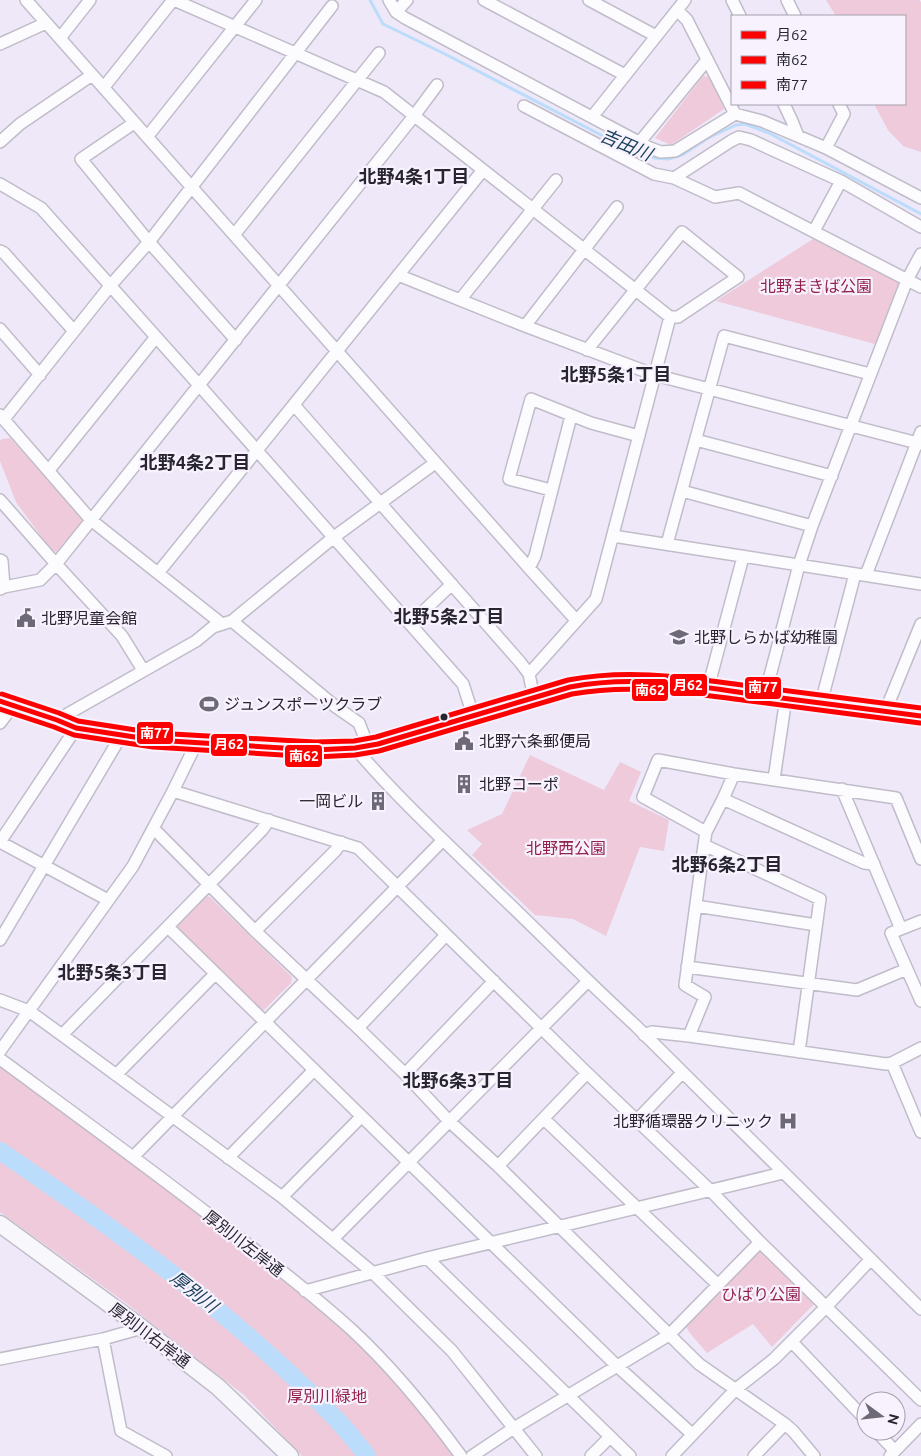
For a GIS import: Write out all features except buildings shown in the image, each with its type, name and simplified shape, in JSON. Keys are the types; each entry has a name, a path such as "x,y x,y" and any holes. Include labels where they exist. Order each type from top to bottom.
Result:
{"street":[{"path":"26,0 576,620"},
{"path":"60,38 90,0"},
{"path":"104,87 173,0 384,92 635,290 670,317 678,317 738,277 682,232 635,290 587,350"},
{"path":"147,137 256,0"},
{"path":"389,0 396,12 639,143 661,152 675,151 735,114 762,121 826,148 921,198"},
{"path":"396,12 407,0"},
{"path":"484,0 625,75"},
{"path":"589,0 656,36"},
{"path":"592,117 684,0"},
{"path":"732,0 740,15"},
{"path":"787,0 794,15"},
{"path":"332,6 149,242 110,286 40,375 2,417 91,520 158,573 359,723 361,747 404,801 921,1309"},
{"path":"678,10 687,20 735,114"},
{"path":"0,44 46,23"},
{"path":"234,235 379,53"},
{"path":"639,143 707,60"},
{"path":"0,142 20,124 92,75"},
{"path":"0,560 2,561 2,588 40,580 56,564 438,85"},
{"path":"784,105 798,136"},
{"path":"826,148 844,114 840,105"},
{"path":"524,106 654,174 674,178 715,197 739,193 921,287"},
{"path":"134,123 81,159 149,242 236,340"},
{"path":"674,178 739,137 758,143 841,181 921,228"},
{"path":"158,573 483,170"},
{"path":"460,300 556,180"},
{"path":"814,231 841,181"},
{"path":"0,184 41,208 200,385 462,684 472,716"},
{"path":"525,326 617,207"},
{"path":"0,251 4,253 74,331"},
{"path":"765,696 799,565 812,526 907,280 921,254"},
{"path":"398,275 655,375 851,426 920,440 860,575 821,703"},
{"path":"529,674 596,598 670,317"},
{"path":"0,329 40,375"},
{"path":"667,544 724,336 870,374"},
{"path":"49,470 156,337"},
{"path":"551,490 509,479 531,399 591,423 638,436"},
{"path":"294,405 520,662 529,674 534,698"},
{"path":"529,568 535,556 571,416"},
{"path":"696,440 832,476"},
{"path":"58,720 196,641 213,627 227,623 334,537 435,462"},
{"path":"682,490 812,526"},
{"path":"0,500 122,636 144,670"},
{"path":"613,536 921,584"},
{"path":"708,688 743,556"},
{"path":"410,624 452,584"},
{"path":"885,712 917,647 921,624"},
{"path":"0,723 6,704 58,720 76,728 121,736 196,744 315,750 361,747 570,687 617,681 664,682 921,716"},
{"path":"774,779 786,698"},
{"path":"76,728 0,842 108,900"},
{"path":"0,940 121,736"},
{"path":"0,1050 133,866 154,829 196,744"},
{"path":"706,832 643,797 658,760 734,774 896,798 921,859"},
{"path":"689,1036 705,997 685,985 706,832 724,799 734,774"},
{"path":"842,789 901,929"},
{"path":"173,791 358,848 587,1073 710,1190 760,1242 921,1400"},
{"path":"724,799 864,863 874,864"},
{"path":"62,1035 262,830 268,820"},
{"path":"154,829 208,885 358,1028 449,1121 498,1166 699,1364 785,1424 814,1456"},
{"path":"132,1157 443,840"},
{"path":"256,931 336,850 341,842"},
{"path":"704,844 820,898 799,1052"},
{"path":"696,906 816,925"},
{"path":"921,921 891,932 921,1001"},
{"path":"168,927 360,1117 617,1366 692,1434"},
{"path":"358,1028 446,934"},
{"path":"687,967 857,990 907,969"},
{"path":"116,1075 215,974"},
{"path":"405,1074 494,981"},
{"path":"333,1239 587,982"},
{"path":"0,1000 28,1011 62,1035 282,1197 372,1272 452,1351 536,1456"},
{"path":"644,1035 652,1032 689,1036 886,1064 892,1063 921,1048"},
{"name":"厚別川左岸通","path":"0,1059 256,1251 352,1331 386,1365 428,1412 461,1456"},
{"path":"892,1063 921,1132"},
{"path":"228,1158 314,1070"},
{"path":"498,1166 587,1073"},
{"path":"636,1120 682,1073"},
{"path":"282,1197 360,1117"},
{"path":"544,1119 717,1284"},
{"path":"304,1291 490,1242 783,1173"},
{"name":"厚別川右岸通","path":"0,1224 142,1328 218,1387 290,1456"},
{"path":"472,1456 514,1428 669,1334 760,1242"},
{"path":"427,1258 630,1456"},
{"path":"672,1456 736,1389 792,1342 871,1259"},
{"path":"0,1359 103,1339 142,1328"},
{"path":"103,1339 121,1431 166,1456"},
{"path":"792,1342 856,1409"},
{"path":"754,1456 785,1424"},
{"path":"884,1441 893,1453 921,1424"},
{"path":"591,1456 610,1437"}],"green space":[{"path":"826,0 919,0 921,2 921,152 903,146 888,130 875,105 906,105 906,15 835,15"},
{"path":"703,76 710,77 724,109 671,145 655,138"},
{"name":"北野まきば公園","path":"813,239 900,282 875,344 716,301"},
{"path":"10,438 82,517 82,522 57,552 52,551 16,502 0,461 0,441"},
{"name":"北野西公園","path":"530,755 604,790 620,762 641,772 629,801 669,820 664,851 640,847 606,936 573,919 535,915 472,855 482,844 467,830 502,814"},
{"path":"207,896 292,977 291,983 264,1010 260,1010 178,930 178,926"},
{"name":"厚別川緑地","path":"0,1065 189,1206 337,1323 404,1390 455,1456 302,1456 244,1395 126,1303 0,1212"},
{"name":"ひばり公園","path":"760,1250 815,1303 772,1347 753,1324 707,1353 686,1326"}],"waterway":[{"name":"吉田川","path":"370,0 383,24 603,136 655,158 668,159 682,155 708,138 736,125 745,124 769,133 921,214"},
{"name":"厚別川","path":"0,1151 132,1243 217,1309 297,1380 352,1437 367,1456"}],"transit line":[{"name":"南77","path":"2,694 78,721 155,733 315,742 354,741 376,737 568,680 591,676 637,675 682,677 921,708"},
{"name":"月62","path":"0,701 76,728 154,740 315,750 355,748 378,744 570,687 594,683 639,682 683,685 921,716"},
{"name":"南62","path":"0,709 74,735 153,747 315,757 355,755 379,751 572,694 617,689 683,692 920,723"}],"place":[{"name":"北野児童会館","path":"26,618"},
{"name":"北野しらかば幼稚園","path":"679,637"},
{"name":"ジュンスポーツクラブ","path":"209,704"},
{"name":"北野六条郵便局","path":"464,741"},
{"name":"北野コーポ","path":"464,784"},
{"name":"一岡ビル","path":"378,801"},
{"name":"北野循環器クリニック","path":"788,1121"}],"district":[{"name":"北野4条1丁目","path":"414,177"},
{"name":"北野5条1丁目","path":"616,375"},
{"name":"北野4条2丁目","path":"195,463"},
{"name":"北野5条2丁目","path":"449,617"},
{"name":"北野6条2丁目","path":"727,865"},
{"name":"北野5条3丁目","path":"113,973"},
{"name":"北野6条3丁目","path":"458,1081"}]}
